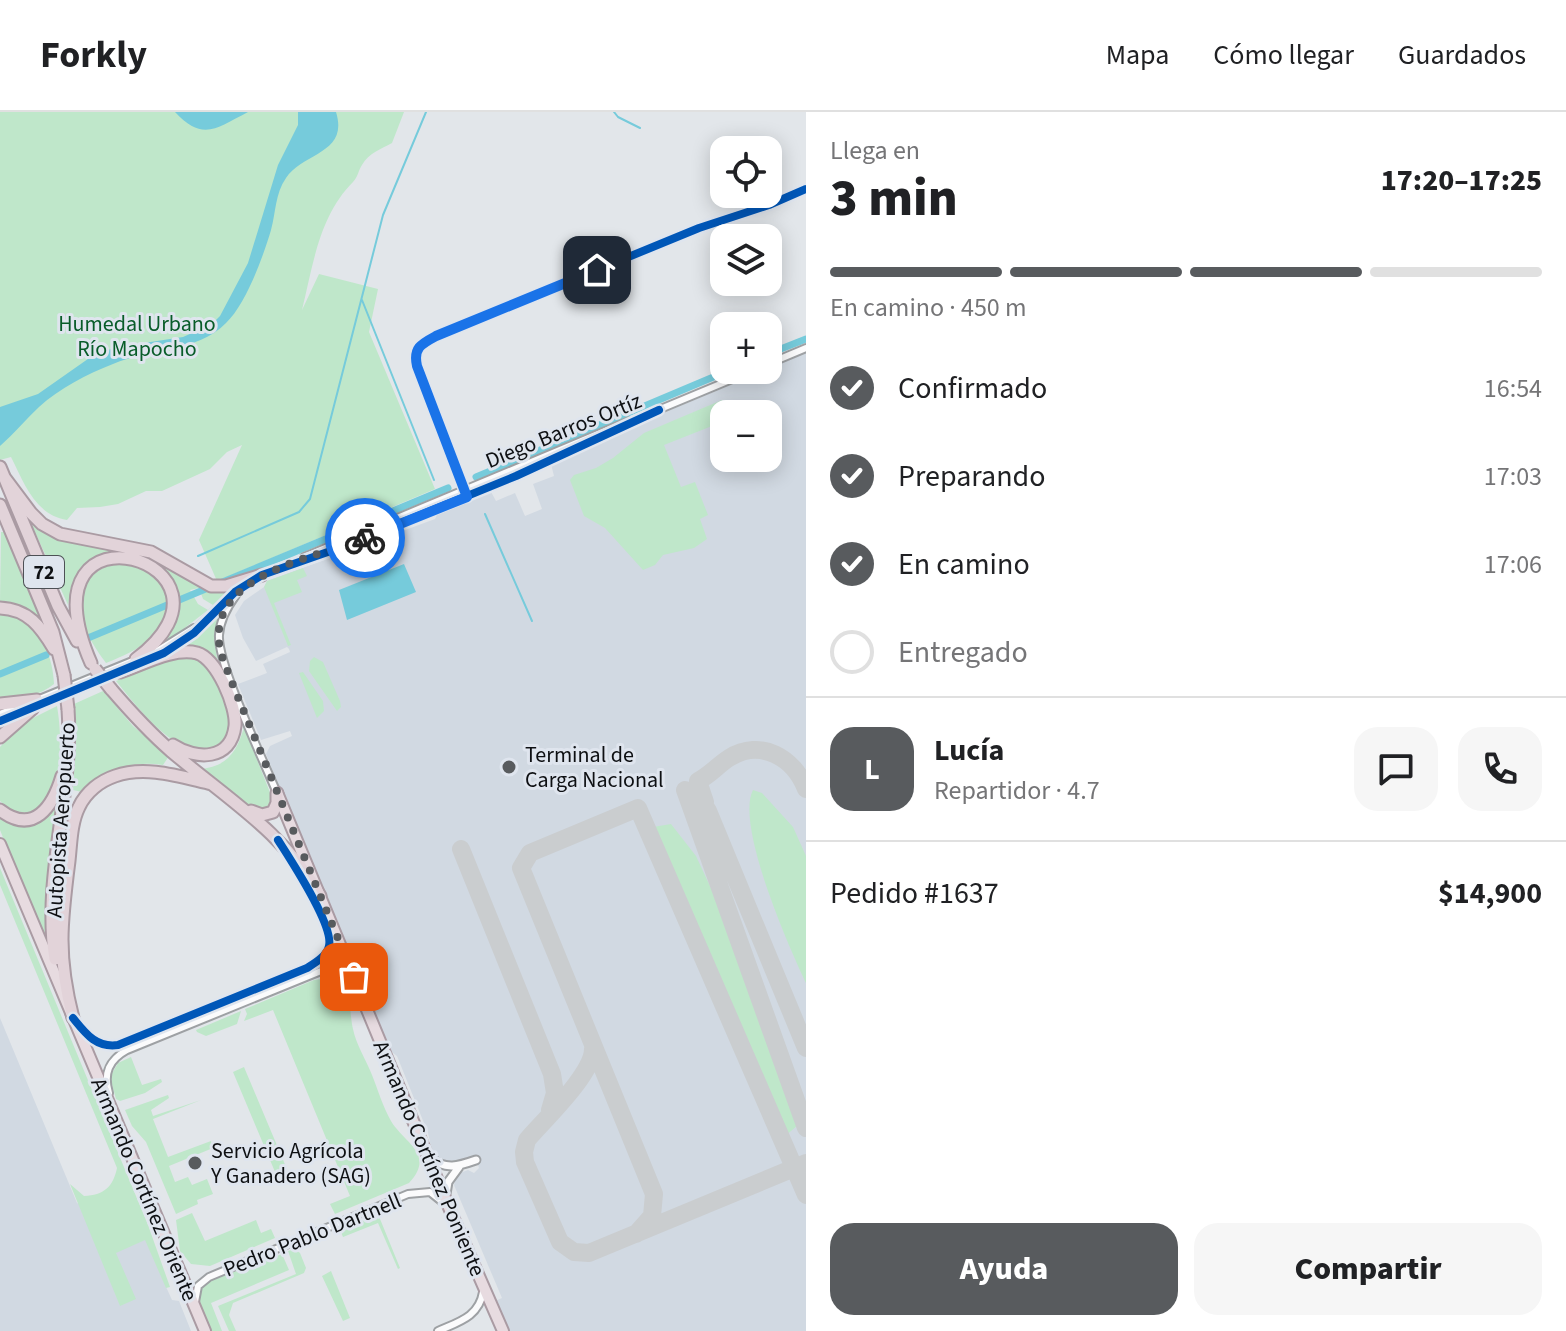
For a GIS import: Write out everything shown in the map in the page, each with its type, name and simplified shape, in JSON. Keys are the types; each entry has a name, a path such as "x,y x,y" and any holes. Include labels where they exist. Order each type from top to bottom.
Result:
{"highway":[{"path":"2,471 31,513 51,530 81,540 151,552 206,584 221,587 262,575"},
{"name":"72","path":"2,471 58,606 93,666 143,725 278,840 300,863 320,896"},
{"name":"Autopista Aeropuerto","path":"0,505 53,632 63,670 70,749 52,921 55,965 66,1002"},
{"path":"93,666 80,633 75,602 81,582 94,566 107,559 120,557 143,561 163,577 172,603 165,632 136,659"},
{"path":"0,608 19,611 35,621 63,670"},
{"path":"120,672 178,653 197,653 215,667 235,719 230,741 220,750 203,757 186,753 143,725"},
{"path":"0,704 35,704"},
{"path":"0,737 35,704"},
{"path":"0,810 20,818 36,816 46,810 55,797 70,749"},
{"path":"73,1018 60,936 74,820 81,803 104,781 134,772 165,774 212,784"},
{"path":"243,808 258,814 270,814 276,807 277,793"},
{"name":"Armando Cortínez Poniente","path":"277,793 503,1331"},
{"name":"Armando Cortínez Oriente","path":"0,844 205,1331"}],"street":[{"path":"466,492 417,366 415,352 418,346 699,228 769,205 804,189"},
{"path":"782,358 806,348"},
{"name":"Diego Barros Ortíz","path":"0,714 120,672 184,641 246,583 262,575 342,547 721,384"},
{"path":"246,583 231,602 220,626 219,642 230,678 277,793"},
{"name":"Diego Barros Ortíz","path":"0,721 170,644 216,611"},
{"path":"73,1018 93,1041 107,1046 118,1045 307,968 325,955 329,940 322,919 278,840"},
{"path":"117,1120 106,1082 107,1072 115,1059 127,1050 321,971 338,973 360,993"},
{"path":"429,1156 443,1166 462,1165 476,1160"},
{"path":"448,1205 448,1182 462,1165"},
{"name":"Pedro Pablo Dartnell","path":"197,1312 195,1293 204,1279 421,1191 433,1194 448,1205"},
{"path":"438,1331 476,1310 483,1296 482,1280"}],"shaded area":[{"path":"806,353 806,1331 506,1331 495,1301 502,1298 454,1185 460,1173 468,1170 474,1173 479,1168 475,1155 454,1164 443,1162 432,1151 428,1133 397,1056 388,1049 266,754 270,746 292,736 290,731 261,740 238,684 267,673 263,664 290,652 287,647 256,661 235,615 244,601 264,587 267,581 435,519 439,511 490,490 496,501 515,493 525,516 542,509 533,484 554,476 551,464 732,384 782,384 782,363"},
{"path":"0,1018 77,1203 146,1238 172,1300 179,1301 191,1331 0,1331"}],"green space":[{"name":"Humedal Urbano Río Mapocho","path":"0,112 404,112 392,143 365,161 332,210 319,242 302,310 319,274 378,289 369,332 435,489 217,581 199,540 242,445 227,452 210,469 162,491 146,491 118,504 77,508 67,520 47,512 26,487 11,457 0,460"},
{"path":"710,405 710,427 664,445 681,487 695,482 708,515 700,519 707,539 694,548 663,555 655,565 643,570 605,528 584,516 570,480 574,475 613,458 644,433"},
{"path":"30,521 117,550 95,558 82,569 68,605"},
{"path":"1,532 6,532 40,617 15,605 0,602"},
{"path":"149,558 201,586 203,591 234,588 213,605 203,599 199,588 190,590 198,604 208,610 169,640 165,636 180,605 168,574"},
{"path":"109,564 147,565 169,598 156,632 140,647 106,663 83,623 80,601 89,579"},
{"path":"303,568 307,576 297,580 302,592 274,603 291,645 288,646 264,587 267,581"},
{"path":"0,612 23,621 40,638 50,659 54,684 28,696 0,702"},
{"path":"218,615 216,645 219,664 217,666 184,645"},
{"path":"314,657 323,662 340,701 341,707 337,711 309,671 310,661"},
{"path":"189,658 201,662 210,670 224,695 232,721 223,742 204,751 189,748 161,730 116,681 169,660"},
{"path":"303,672 323,701 324,711 317,718 299,673"},
{"path":"103,691 133,726 169,756 163,765 140,764 119,768 99,778 82,792 73,790 76,741 74,704"},
{"path":"57,706 60,751 55,784 40,808 28,813 16,812 0,801 0,747 21,724"},
{"path":"244,727 271,795 270,804 262,810 247,805 199,769 217,765 229,757"},
{"path":"753,790 762,793 793,827 806,856 806,983 757,857 749,807"},
{"path":"58,801 45,942 0,830 0,815 43,818"},
{"path":"671,824 696,856 750,972 794,1087 798,1125 784,1137 653,827"},
{"path":"0,868 148,1225 170,1287 166,1288 145,1240 116,1253 136,1299 120,1306 70,1184 84,1196 97,1194 110,1185 117,1168 0,885"},
{"path":"328,978 343,986 349,999 354,1035 383,1104 391,1121 419,1156 417,1173 409,1183 335,1214 330,1204 350,1196 273,1010 244,1021 247,1014 245,1009 314,980"},
{"path":"241,1011 237,1024 206,1036 196,1030"},
{"path":"131,1057 142,1085 161,1079 162,1082 145,1093 120,1101 116,1099 110,1077 118,1063"},
{"path":"244,1067 289,1174 278,1179 233,1072"},
{"path":"168,1095 169,1098 151,1110 153,1116 201,1100 153,1119 168,1157 211,1141 213,1148 169,1166 175,1182 188,1177 192,1185 207,1179 213,1194 176,1214 146,1142 132,1126 125,1110"},
{"path":"192,1213 205,1241 256,1220 261,1233 271,1229 275,1238 210,1266 191,1264 180,1251 176,1220"},
{"path":"378,1214 398,1269 378,1223 343,1237 340,1230"},
{"path":"295,1249 306,1268 304,1273 233,1303 229,1315 236,1331 229,1331 218,1306 296,1274 288,1251"},
{"path":"282,1254 289,1270 211,1303 222,1331 210,1331 197,1300 202,1284"},
{"path":"331,1271 350,1318 343,1321 322,1276"}],"water":[{"path":"175,112 248,112 219,127 202,129 194,127"},
{"path":"298,112 336,112 336,136 322,151 294,169 282,184 259,266 247,292 226,323 201,340 127,359 74,382 39,407 0,446 0,407 38,394 95,354 118,347 183,337 212,324 220,316 248,263 278,165 298,125"},
{"path":"404,564 416,592 347,620 339,590"}],"waterway":[{"path":"198,556 299,512 310,499 383,215 426,112"},
{"path":"614,112 640,128"},
{"path":"362,300 434,480"},
{"path":"782,348 806,339"},
{"path":"476,477 710,378"},
{"path":"88,638 448,488"},
{"path":"485,514 532,621"},
{"path":"0,674 46,655"}],"taxiway":[{"path":"705,802 698,781 729,758 753,750 775,754 785,760 801,778 806,789"},
{"path":"806,1048 708,811 697,794 685,790 806,1128"},
{"path":"636,1234 652,1216 654,1194 521,868 530,853 638,808 806,1195"},
{"path":"461,849 552,1074 555,1093 550,1110"},
{"path":"593,1049 577,1084 527,1140 524,1152 525,1162 560,1242 574,1252 589,1253 806,1163"}],"cycle path":[{"path":"467,497 417,366 416,355 422,344 699,228 806,189"},
{"path":"0,721 164,653 194,633 235,592 262,575 342,547 516,476 659,410"},
{"path":"73,1018 98,1042 118,1045 307,968 320,959 329,946 325,923 278,840"}],"way so far":[{"path":"354,977 230,678 219,635 225,612 246,583 365,538"}],"place":[{"name":"Terminal de Carga Nacional","path":"509,767"},
{"name":"Servicio Agrícola Y Ganadero (SAG)","path":"195,1163"}],"route":[{"path":"365,538 467,497 417,366 415,352 418,346 597,270"}]}
